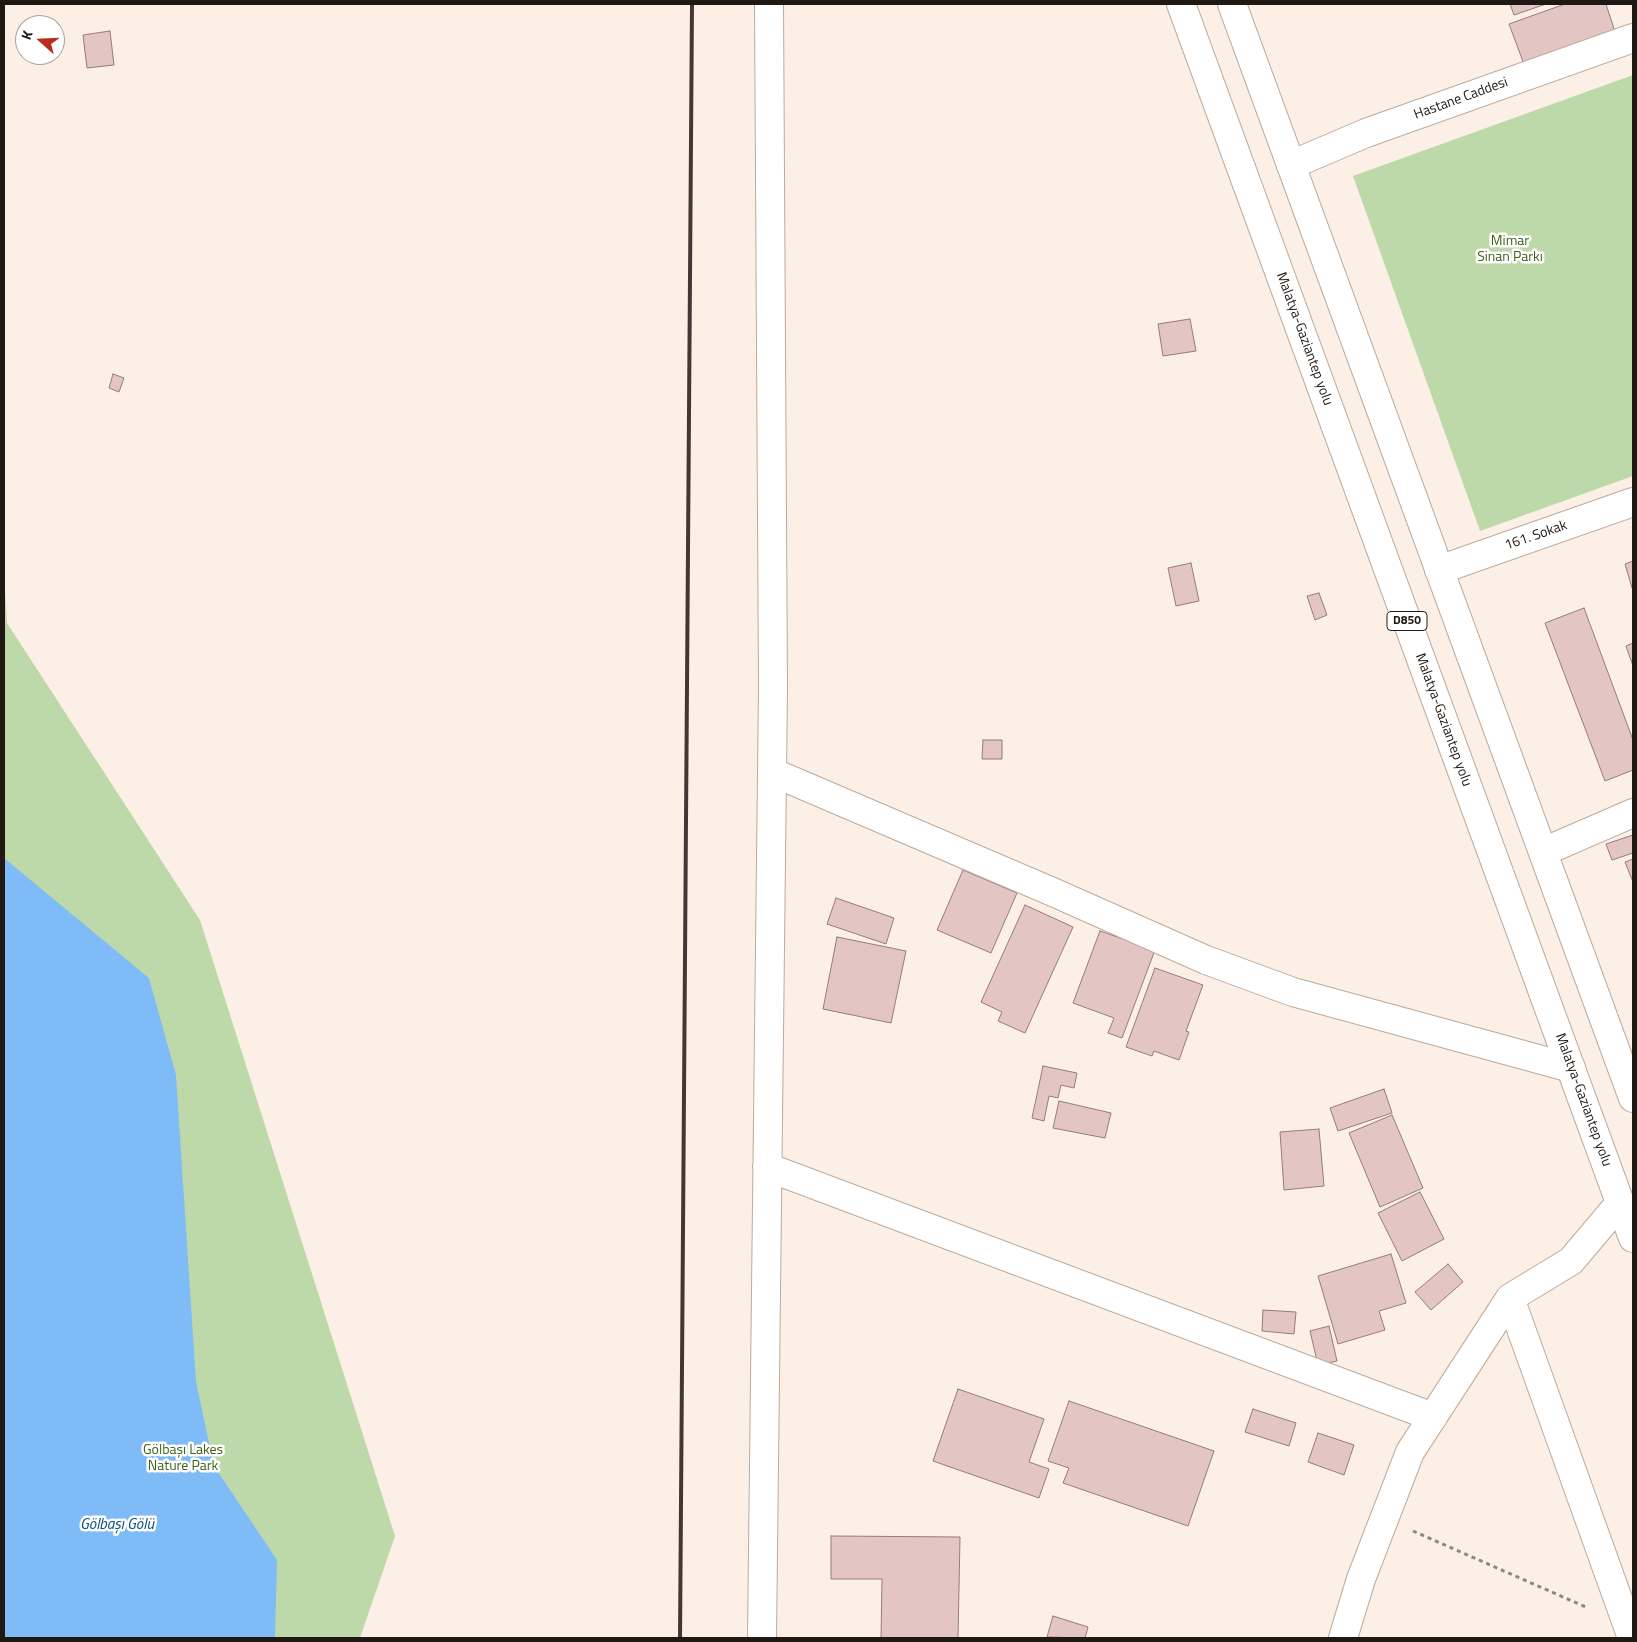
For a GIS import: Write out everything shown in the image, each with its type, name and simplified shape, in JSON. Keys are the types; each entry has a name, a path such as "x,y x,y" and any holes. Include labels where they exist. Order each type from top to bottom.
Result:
{"main road":[{"path":"762,1638 772,772 770,4"},
{"name":"Malatya-Gaziantep yolu","path":"1181,4 1633,1238"},
{"path":"1232,4 1633,1098"},
{"name":"Hastane Caddesi","path":"1291,165 1366,133 1633,38"},
{"name":"161. Sokak","path":"1440,570 1633,502"},
{"path":"772,772 1206,960 1293,992 1571,1068"},
{"path":"1543,852 1633,813"},
{"path":"767,1167 1433,1417"},
{"path":"1342,1638 1361,1579 1410,1452 1510,1298 1571,1261 1620,1203"},
{"path":"1510,1298 1630,1632"}],"path":[{"path":"1384,1519 1630,1632"}],"green space":[{"name":"Mimar Sinan Parkı","path":"1633,75 1633,476 1480,531 1353,176"},
{"name":"Gölbaşı Lakes Nature Park","path":"4,574 7,623 200,920 395,1536 360,1638 4,1638"}],"water":[{"name":"Gölbaşı Gölü","path":"4,858 149,978 176,1075 196,1382 214,1466 277,1560 275,1638 4,1638"}],"building":[{"path":"1510,4 1546,4 1514,15"},
{"path":"1565,4 1606,4 1616,35 1525,67 1509,24"},
{"path":"110,31 114,65 87,68 83,35"},
{"path":"1190,319 1196,351 1163,356 1158,324"},
{"path":"113,374 124,378 119,392 109,388"},
{"path":"1633,561 1633,587 1632,588 1625,564"},
{"path":"1191,563 1199,601 1176,606 1168,568"},
{"path":"1319,593 1327,615 1315,620 1307,596"},
{"path":"1584,608 1633,740 1633,770 1605,781 1545,623"},
{"path":"1633,643 1633,666 1626,646"},
{"path":"983,740 1002,740 1002,759 982,759"},
{"path":"1633,835 1633,853 1612,860 1606,844"},
{"path":"1633,859 1633,882 1625,862"},
{"path":"963,870 1017,893 991,953 937,930"},
{"path":"836,898 894,918 886,944 827,924"},
{"path":"1025,905 1073,927 1025,1033 998,1021 1002,1012 981,1002"},
{"path":"1100,931 1155,950 1122,1038 1108,1033 1114,1018 1073,1003"},
{"path":"837,937 906,951 891,1023 823,1009"},
{"path":"1155,968 1203,985 1186,1031 1189,1032 1179,1060 1154,1051 1152,1056 1126,1047"},
{"path":"1043,1066 1077,1073 1074,1088 1061,1085 1058,1098 1049,1096 1044,1121 1032,1118"},
{"path":"1384,1089 1392,1113 1338,1131 1330,1108"},
{"path":"1059,1101 1111,1113 1105,1138 1053,1128"},
{"path":"1392,1115 1423,1188 1380,1207 1349,1133"},
{"path":"1319,1129 1324,1186 1284,1190 1280,1132"},
{"path":"1420,1192 1444,1239 1402,1261 1378,1213"},
{"path":"1391,1254 1406,1303 1379,1311 1385,1330 1338,1344 1318,1276"},
{"path":"1448,1264 1463,1282 1431,1310 1415,1292"},
{"path":"1263,1310 1296,1312 1294,1334 1262,1331"},
{"path":"1329,1326 1337,1361 1318,1365 1310,1331"},
{"path":"958,1389 1044,1419 1029,1462 1049,1469 1039,1498 933,1461"},
{"path":"1069,1401 1214,1451 1188,1526 1063,1483 1069,1468 1048,1461"},
{"path":"1253,1409 1296,1423 1289,1446 1245,1432"},
{"path":"1318,1433 1354,1445 1344,1475 1308,1462"},
{"path":"831,1536 960,1537 958,1638 881,1638 882,1579 831,1579"},
{"path":"1053,1616 1088,1627 1085,1638 1047,1637"}],"railway":[{"path":"680,1638 692,4"}]}
